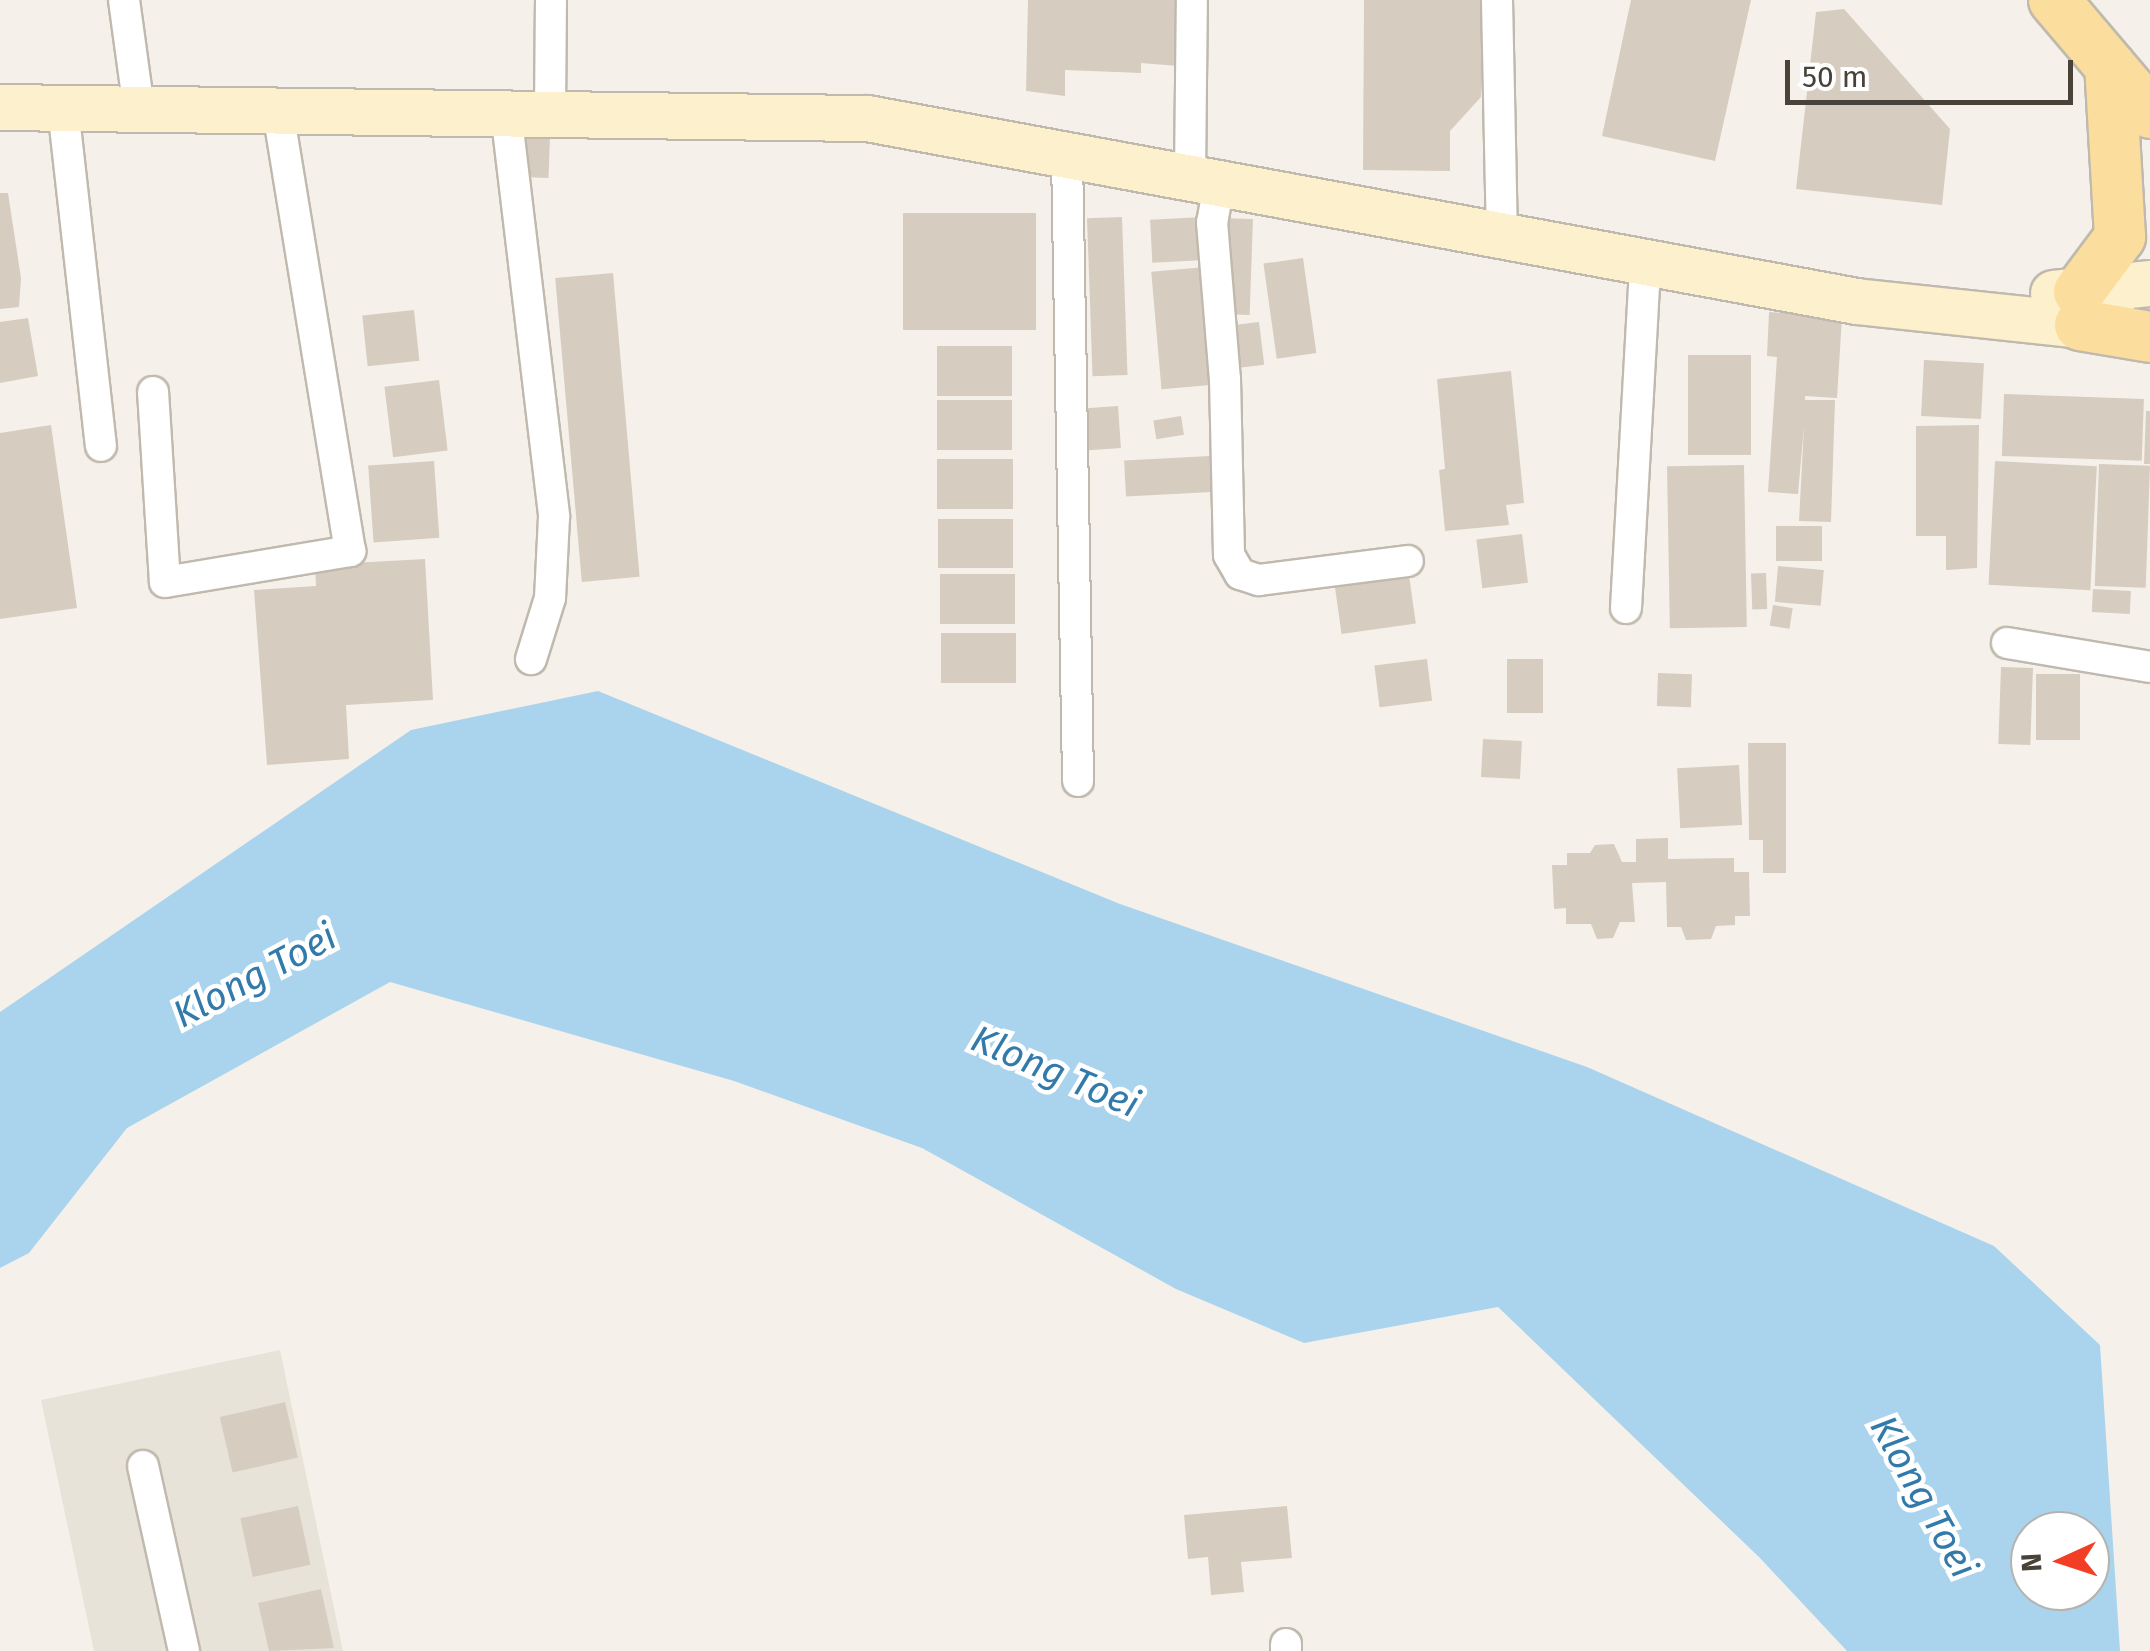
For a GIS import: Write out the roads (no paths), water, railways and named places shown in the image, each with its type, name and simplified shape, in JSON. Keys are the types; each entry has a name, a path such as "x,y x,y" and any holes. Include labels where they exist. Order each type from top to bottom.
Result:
{"main road":[{"path":"2054,0 2150,112"},
{"path":"2110,66 2120,236 2080,308 2150,337"}],"street":[{"path":"124,0 139,109"},
{"path":"530,658 550,598 554,517 528,112 551,0"},
{"path":"1192,0 1204,181 1212,222 1225,379 1229,555 1240,574 1258,580 1408,561"},
{"path":"1498,0 1502,237"},
{"path":"0,107 867,118 1856,301 2080,308 2150,317"},
{"path":"63,108 101,446"},
{"path":"154,392 164,582 350,552 278,110"},
{"path":"1068,155 1078,781"},
{"path":"1626,608 1645,264"},
{"path":"2080,308 2150,283"},
{"path":"2007,643 2150,667"},
{"path":"143,1466 184,1651"}],"water":[{"name":"Klong Toei","path":"598,691 1120,904 1587,1067 1994,1246 2100,1345 2120,1651 1847,1651 1760,1558 1498,1307 1304,1343 1176,1289 922,1148 734,1081 390,982 127,1128 29,1253 0,1268 0,1012 411,730"}]}
